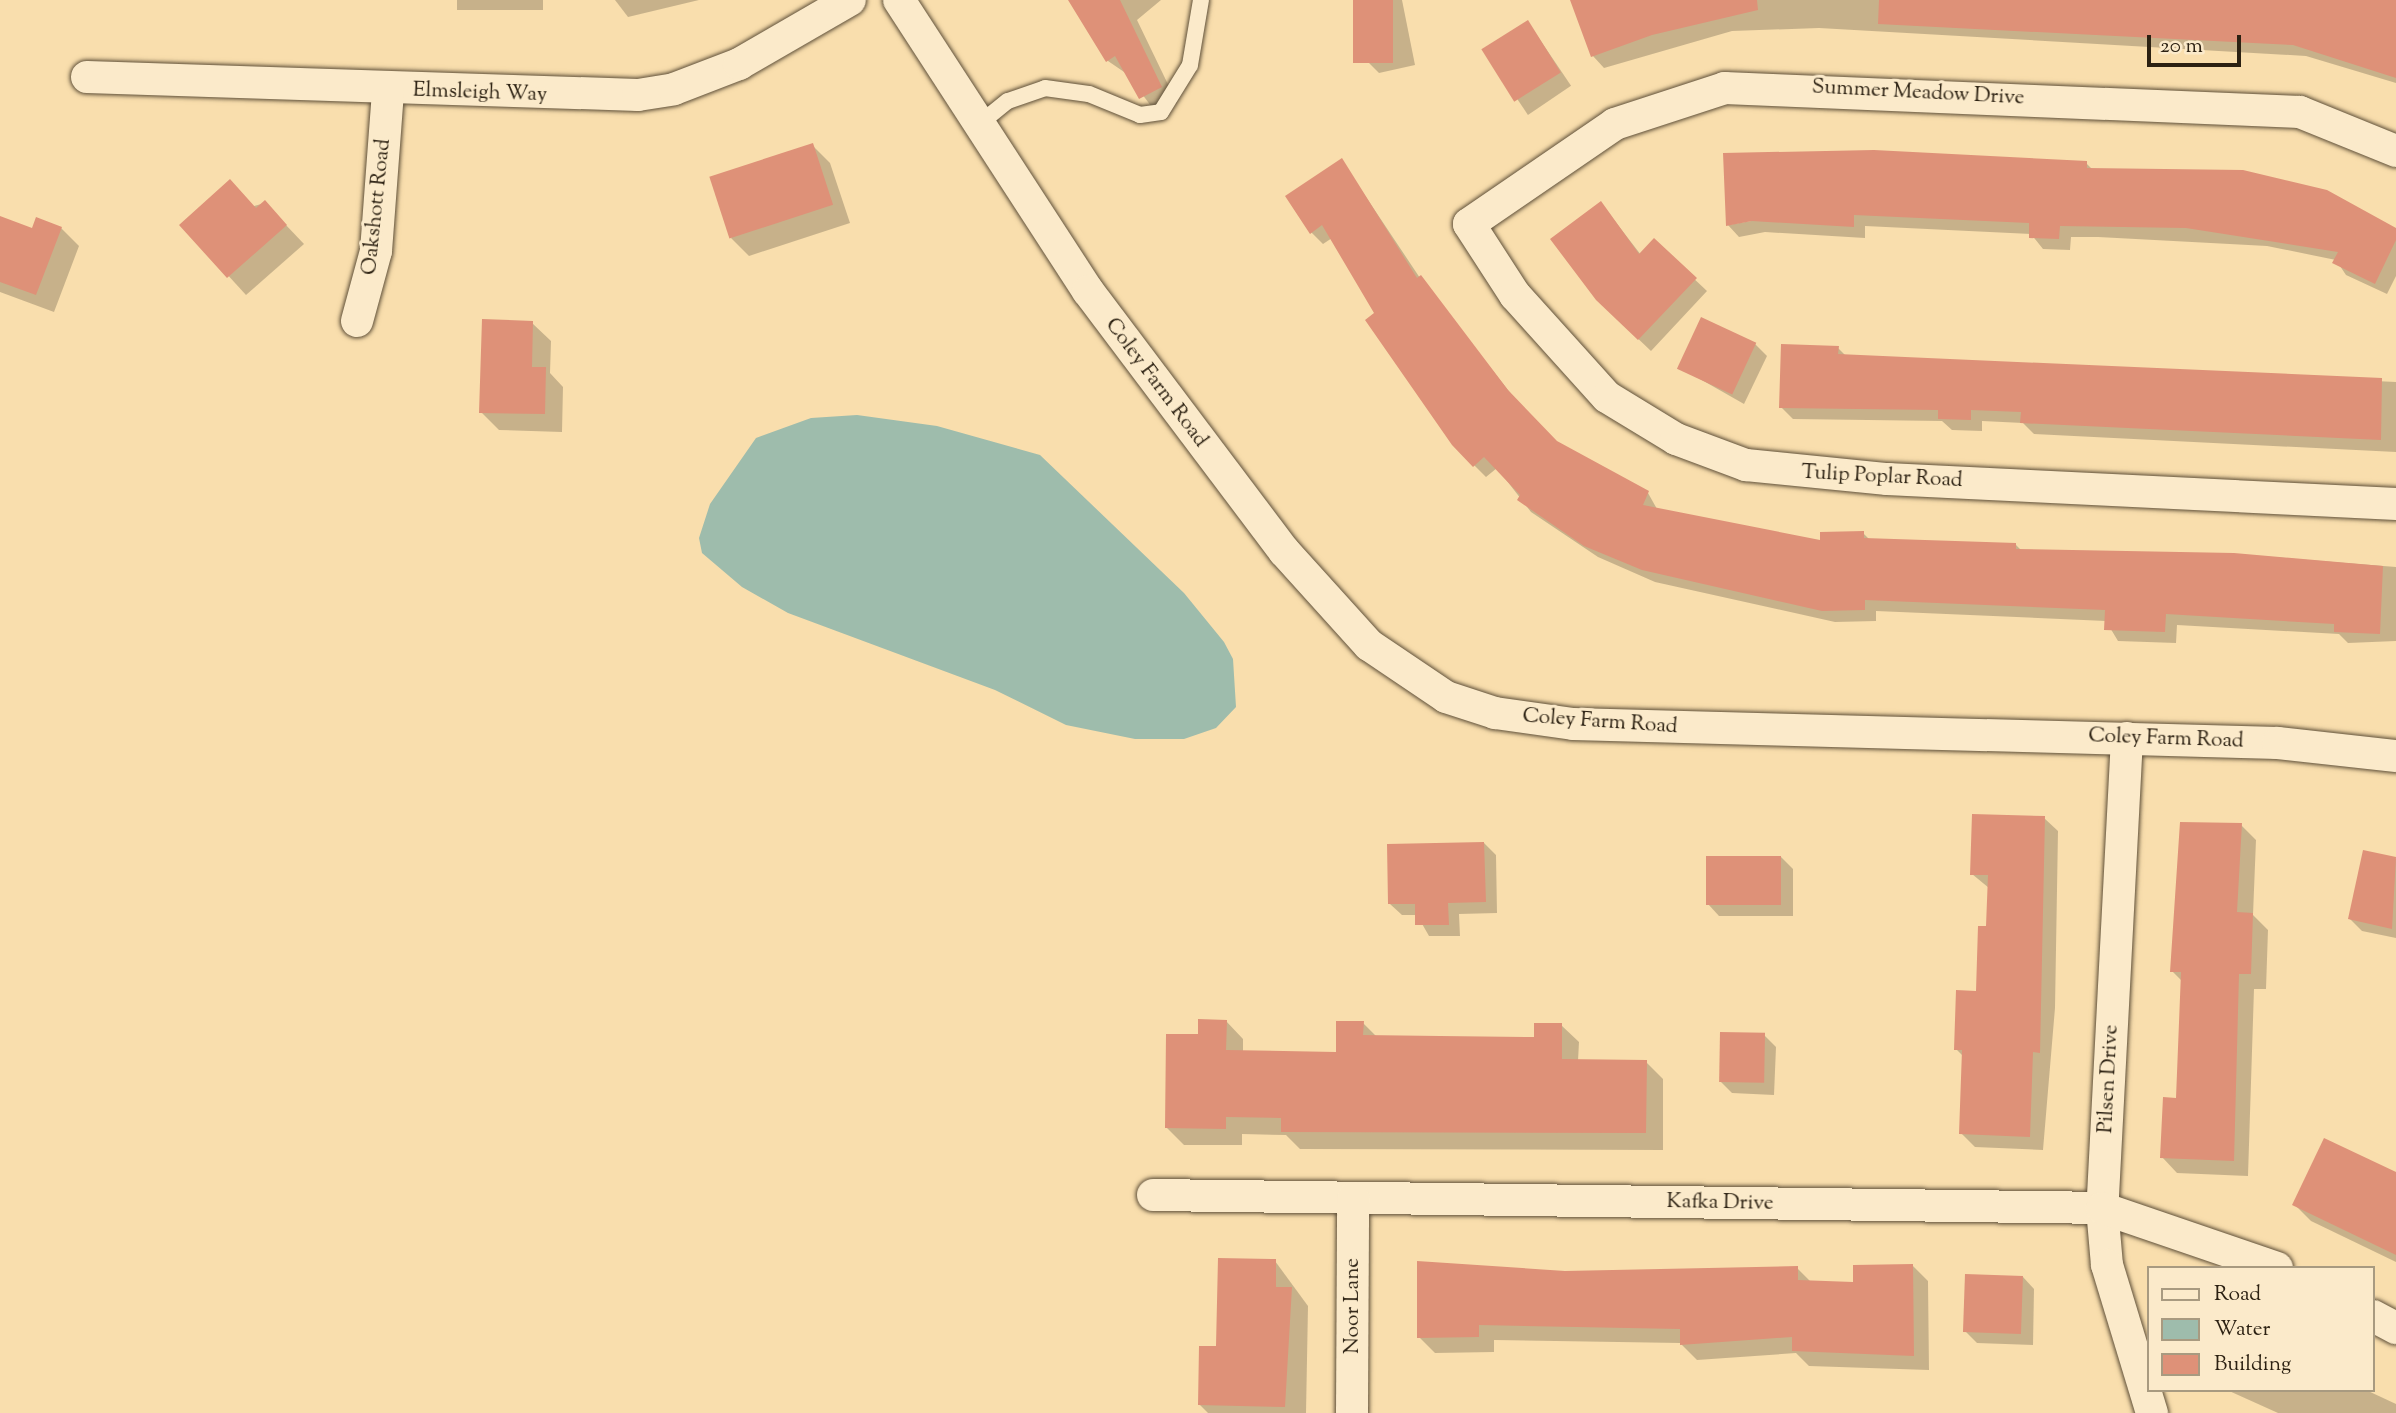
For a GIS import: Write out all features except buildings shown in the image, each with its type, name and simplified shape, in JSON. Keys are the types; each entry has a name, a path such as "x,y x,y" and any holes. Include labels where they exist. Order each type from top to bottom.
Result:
{"street":[{"name":"Elmsleigh Way","path":"87,77 587,96 674,89 739,64 850,0"},
{"name":"Coley Farm Road","path":"898,0 1088,291 1284,551 1369,645 1421,683 1484,709 1573,724 2278,743 2396,756"},
{"name":"Summer Meadow Drive","path":"1469,224 1615,124 1725,88 2300,112 2396,151"},
{"name":"Oakshott Road","path":"357,321 376,251 388,90"},
{"name":"Tulip Poplar Road","path":"1469,224 1515,295 1607,397 1676,439 1745,465 1887,479 2396,503"},
{"name":"Pilsen Drive","path":"2127,738 2102,1208 2107,1265 2152,1413"},
{"name":"Kafka Drive","path":"1153,1195 2102,1208 2271,1266"},
{"name":"Noor Lane","path":"1352,1413 1353,1198"},
{"path":"2375,1317 2396,1328"}],"lane":[{"path":"978,125 1008,101 1045,88 1089,94 1140,115 1161,112 1190,65 1200,0"}],"water":[{"path":"857,415 937,426 1040,455 1184,593 1224,642 1233,659 1236,707 1216,728 1184,739 1135,739 1066,725 995,690 788,613 742,587 702,553 699,538 710,504 756,438 811,418"}]}
